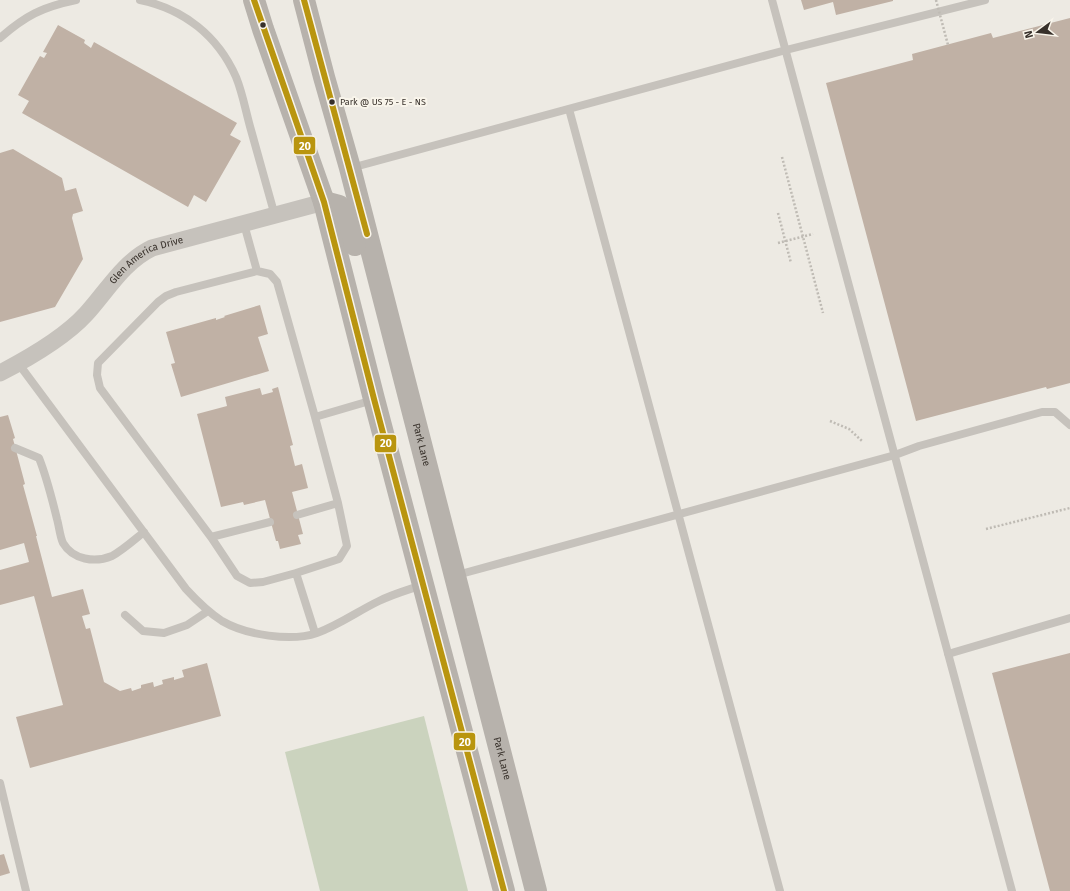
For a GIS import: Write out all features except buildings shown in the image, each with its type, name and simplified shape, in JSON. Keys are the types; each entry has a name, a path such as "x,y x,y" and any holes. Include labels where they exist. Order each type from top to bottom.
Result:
{"main road":[{"path":"254,0 265,36 324,202 374,399 504,891"},
{"name":"Park Lane","path":"304,0 350,168 536,891"},
{"path":"324,202 339,206 349,220 358,258 374,290 383,296"},
{"path":"423,585 455,576"}],"street":[{"name":"Glen America Drive","path":"0,373 18,363 76,323 86,314 127,265 143,252 152,248 324,202"}],"lane":[{"path":"0,38 23,19 35,13 48,7 76,0"},
{"path":"140,0 179,13 190,20 211,38 222,52 236,78 275,216"},
{"path":"772,0 1012,891"},
{"path":"350,168 786,50 985,0"},
{"path":"569,109 780,891"},
{"path":"244,224 257,271"},
{"path":"257,271 270,274 277,282 315,417 338,504 347,546 339,559 263,582 250,583 237,576 211,537 100,388 97,375 98,363 158,302 166,296 176,292 257,271"},
{"path":"18,363 186,589 208,611 224,622 244,630 269,635 294,637 315,633 329,628 381,600 423,585"},
{"path":"315,417 374,399"},
{"path":"455,576 895,455 919,446 1042,412 1055,412 1070,425"},
{"path":"15,448 39,458 45,472 63,543 72,552 83,559 93,561 103,559 113,555 144,532"},
{"path":"297,515 338,504"},
{"path":"211,537 270,522"},
{"path":"296,573 315,633"},
{"path":"126,615 143,631 164,633 187,625 208,611"},
{"path":"948,654 1070,618"},
{"path":"0,783 26,891"}],"path":[{"path":"936,0 948,44"},
{"path":"782,158 823,313"},
{"path":"778,213 792,264"},
{"path":"778,243 813,234"},
{"path":"830,421 849,430 862,441"},
{"path":"986,529 1070,508"}],"green space":[{"path":"424,716 468,891 320,891 285,752"}],"transit line":[{"name":"20","path":"254,0 324,202 374,399 504,891"},
{"name":"20","path":"304,0 367,234"}],"place":[{"name":"Park @ US 75 - E - NS","path":"332,102"}]}
